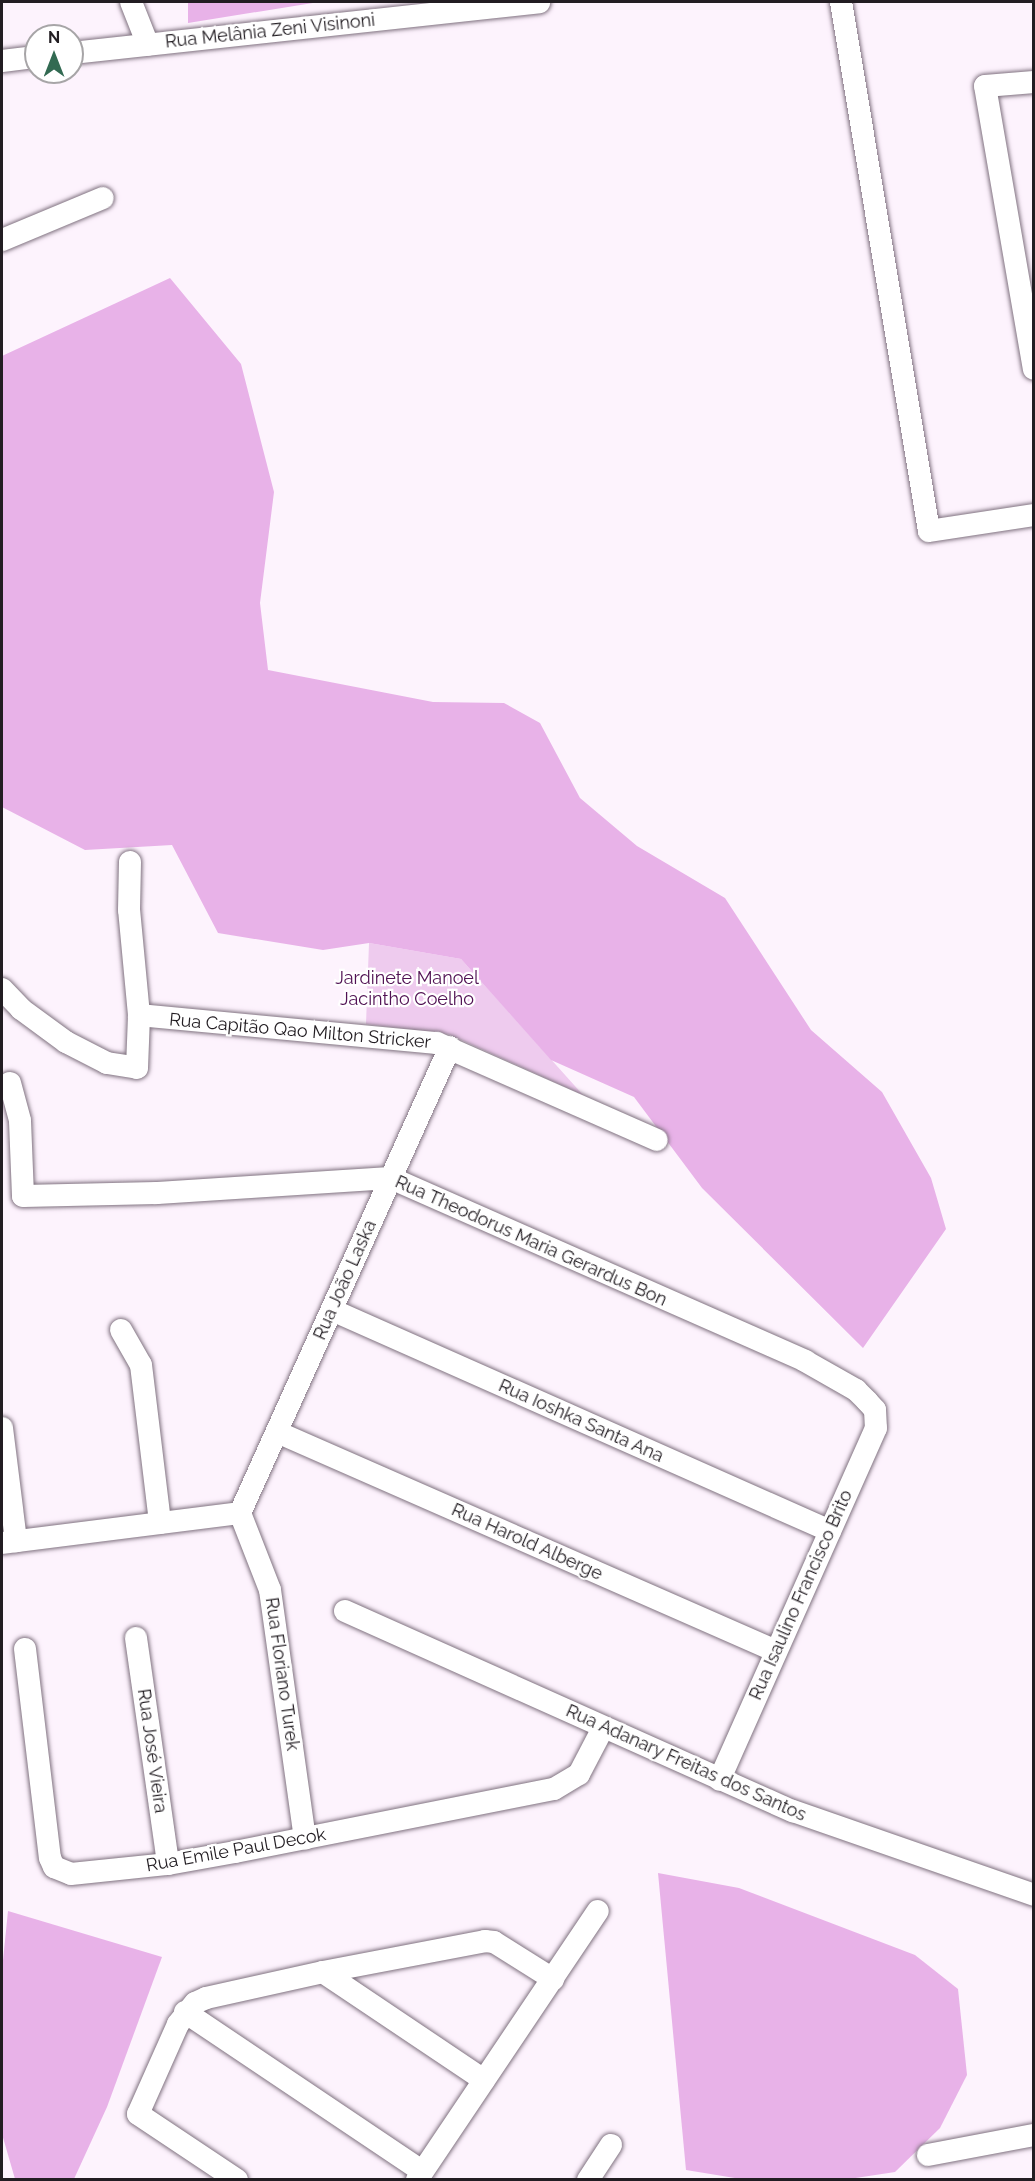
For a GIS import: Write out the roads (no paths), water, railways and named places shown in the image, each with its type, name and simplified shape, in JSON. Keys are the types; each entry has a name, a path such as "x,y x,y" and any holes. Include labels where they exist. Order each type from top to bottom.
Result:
{"street":[{"path":"131,2 148,45"},
{"name":"Rua Melânia Zeni Visinoni","path":"84,52 539,2"},
{"path":"841,2 929,531 1034,515"},
{"path":"2,61 24,58"},
{"path":"1034,82 985,86 1034,369"},
{"path":"2,240 102,198"},
{"path":"2,989 21,1009 66,1042 89,1055 121,1066 137,1068 139,1015 129,910 130,862"},
{"name":"Rua Capitão Qao Milton Stricker","path":"139,1015 428,1042 450,1047 657,1140"},
{"name":"Rua João Laska","path":"240,1513 450,1047"},
{"name":"Rua Theodorus Maria Gerardus Bon","path":"10,1083 20,1120 23,1196 157,1193 391,1178 805,1361 856,1390 874,1410"},
{"name":"Rua Ioshka Santa Ana","path":"332,1310 830,1531"},
{"path":"121,1330 141,1365 160,1523"},
{"name":"Rua Isaulino Francisco Brito","path":"719,1780 876,1428 874,1410"},
{"path":"2,1428 9,1542 240,1513"},
{"name":"Rua Harold Alberge","path":"277,1432 776,1652"},
{"name":"Rua Floriano Turek","path":"240,1513 270,1590 305,1839"},
{"name":"Rua Adanary Freitas dos Santos","path":"345,1611 719,1780 793,1811 1034,1895"},
{"name":"Rua José Vieira","path":"136,1638 168,1864"},
{"name":"Rua Emile Paul Decok","path":"25,1649 50,1858 54,1867 71,1874 168,1864 554,1789 579,1774 603,1728"},
{"path":"185,2012 419,2175 598,1911"},
{"path":"237,2180 138,2114 185,2012 206,1998 323,1972 485,1941 494,1942 553,1979"},
{"path":"323,1972 484,2080"},
{"path":"928,2155 1034,2135"},
{"path":"588,2180 611,2145"}],"park label":[{"name":"Jardinete Manoel Jacintho Coelho","path":"407,989"}]}
